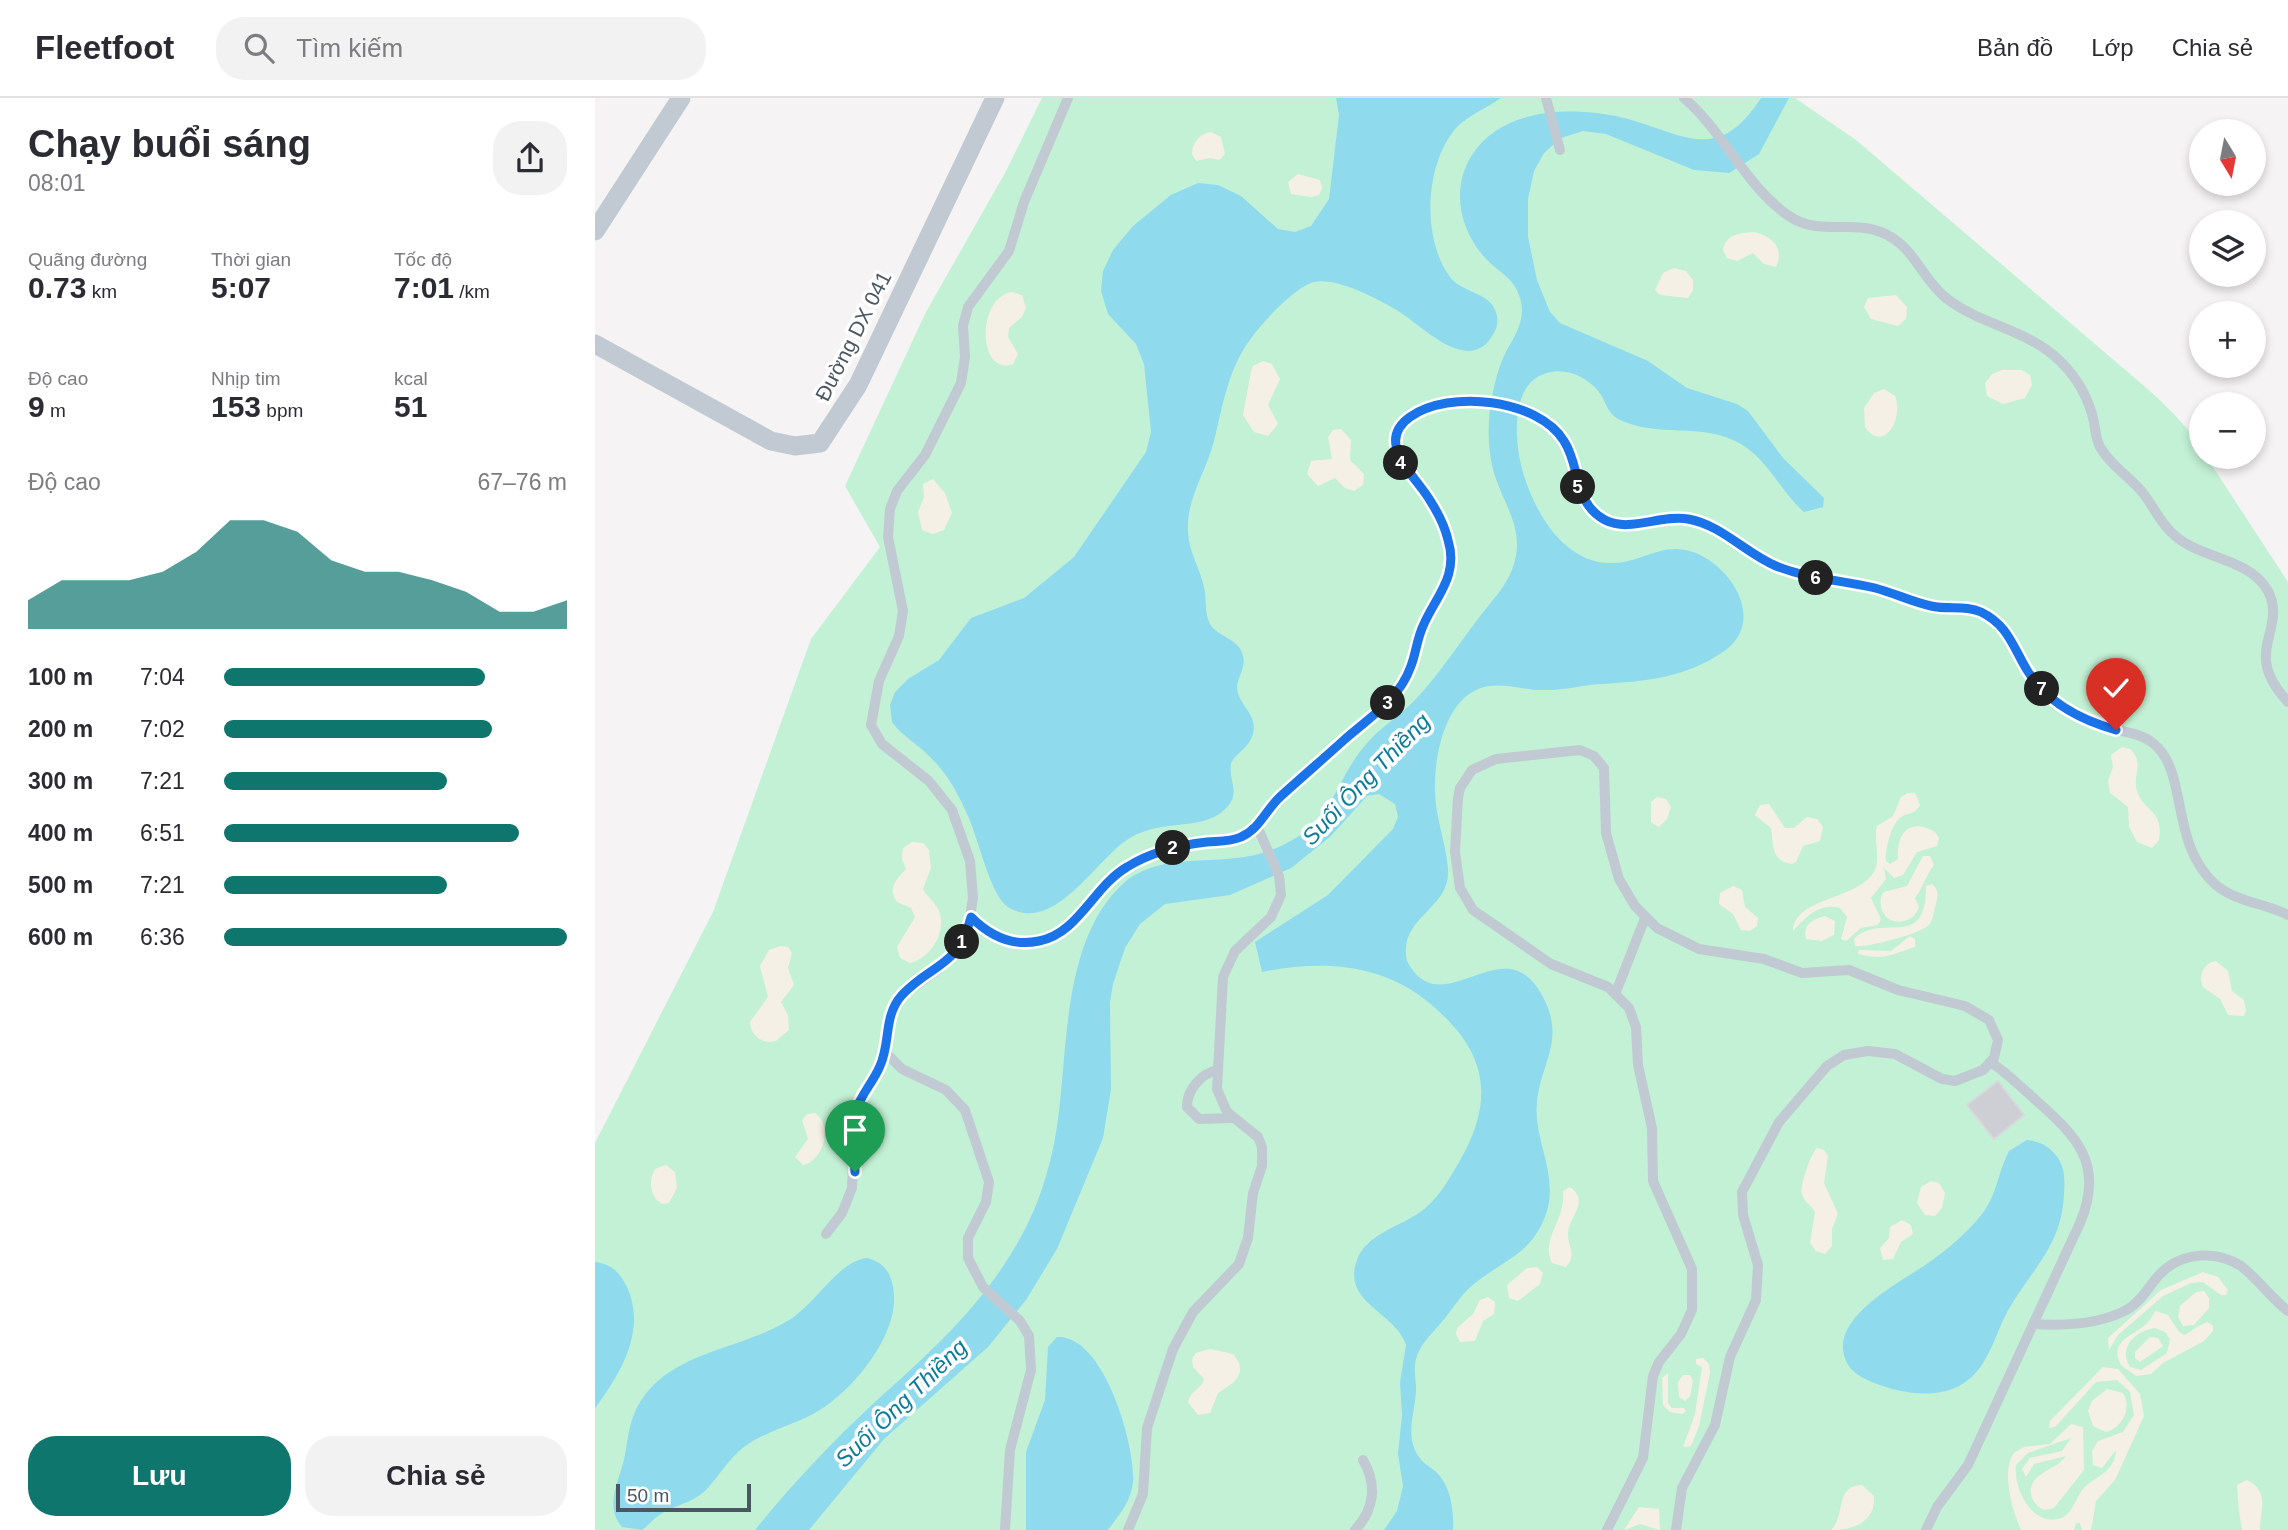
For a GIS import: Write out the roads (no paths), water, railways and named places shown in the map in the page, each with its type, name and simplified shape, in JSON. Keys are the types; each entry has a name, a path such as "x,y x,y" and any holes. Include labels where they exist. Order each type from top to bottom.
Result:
{"street":[{"path":"595,231 681,98"},
{"name":"Đường DX 041","path":"595,344 771,441 795,446 820,443 858,385 995,98"}],"lane":[{"path":"1684,98 1716,132 1775,204 1799,222 1827,229 1865,228 1890,236 1911,253 1946,298 2035,341 2061,363 2089,407 2101,448 2143,493 2172,534 2195,550 2249,572 2267,588 2275,615 2266,650 2266,668 2273,685 2288,702"},
{"path":"826,1234 848,1201 855,1172 852,1140 855,1113 885,1052 889,1021 897,1002 910,988 949,960 963,940 971,917 973,880 970,861 951,810 929,781 881,744 871,725 879,681 899,636 903,611 888,537 888,516 897,491 925,456 961,383 965,357 963,326 968,307 1009,251 1024,202 1044,162 1058,117 1069,99"},
{"path":"1546,101 1560,150"},
{"path":"971,917 1001,938 1014,942 1040,941 1065,930 1109,879 1134,863 1178,847 1235,839 1257,826 1280,796 1373,717 1397,692 1411,667 1421,630 1447,584 1451,560 1448,540 1431,502 1398,458 1396,441 1401,425 1412,415 1431,407 1458,401 1485,402 1520,411 1540,419 1558,432 1570,451 1583,498 1604,520 1623,525 1671,517 1699,522 1779,568 1880,589 1928,606 1972,609 1995,621 2011,638 2029,673 2049,696 2083,718 2140,736 2158,747 2169,764 2189,846 2214,883 2231,894 2288,915"},
{"path":"1607,1530 1643,1458 1649,1429 1651,1384 1659,1363 1687,1322 1694,1284 1687,1254 1655,1188 1651,1167 1652,1128 1638,1065 1636,1027 1629,1008 1616,992 1543,960 1480,916 1468,903 1460,887 1455,852 1458,798 1465,779 1479,765 1496,760 1580,750 1594,756 1605,774 1606,833 1613,864 1626,894 1645,918 1670,937 1699,949 1764,959 1802,973 1849,970 1898,990 1975,1009 1989,1020 1997,1034 1998,1047 1990,1062 1974,1075 1955,1081 1943,1079 1917,1063 1895,1054 1854,1052 1827,1066 1779,1122 1742,1192 1743,1215 1758,1265 1756,1300 1730,1357 1712,1432 1682,1489 1676,1530"},
{"path":"1128,1530 1143,1494 1147,1428 1178,1336 1201,1301 1231,1275 1245,1251 1249,1210 1263,1156 1258,1137 1234,1118 1219,1096 1217,1070 1222,1029 1220,990 1223,976 1239,946 1275,910 1281,895 1279,876 1257,826"},
{"path":"1616,992 1645,918"},
{"path":"885,1052 902,1069 946,1090 965,1110 989,1181 986,1202 968,1238 968,1258 977,1278 1014,1315 1029,1336 1032,1357 1029,1380 1010,1450 1005,1530"},
{"path":"1926,1530 1937,1507 1968,1465 2087,1207 2088,1174 2081,1149 2067,1127 2015,1079 1990,1062"},
{"path":"1217,1070 1199,1079 1189,1094 1187,1107 1199,1119 1234,1118"},
{"path":"2033,1324 2068,1325 2118,1314 2141,1299 2166,1268 2197,1256 2220,1257 2240,1266 2288,1311"},
{"path":"1355,1530 1369,1511 1372,1500 1372,1479 1363,1460"}],"water":[{"path":"1336,98 1501,98 1462,122 1446,142 1438,160 1431,200 1434,242 1441,261 1455,282 1493,306 1497,318 1495,331 1485,345 1473,351 1460,350 1447,345 1380,301 1357,290 1323,281 1314,282 1298,290 1257,330 1232,374 1211,453 1193,497 1188,520 1189,540 1204,587 1208,619 1214,629 1237,645 1244,661 1237,691 1252,718 1254,728 1249,743 1231,763 1234,794 1232,799 1223,811 1213,817 1137,834 1124,842 1071,894 1056,905 1040,912 1024,913 1008,907 996,892 968,816 951,783 934,761 892,722 890,705 895,692 908,679 939,660 971,618 1024,598 1074,557 1146,452 1151,432 1144,364 1136,344 1108,314 1101,291 1103,271 1113,250 1133,226 1171,195 1198,183 1218,185 1241,196 1278,229 1295,232 1311,226 1329,199 1339,115"},
{"name":"Suối Ông Thiềng","path":"1761,98 1789,98 1759,154 1729,173 1694,170 1606,134 1583,131 1561,138 1544,153 1534,171 1528,199 1528,237 1537,280 1550,312 1560,323 1648,361 1687,388 1737,404 1748,411 1783,458 1824,498 1823,507 1804,512 1759,459 1741,444 1711,433 1648,428 1618,419 1611,414 1601,395 1587,380 1572,373 1555,371 1539,376 1527,387 1520,402 1517,435 1524,476 1543,518 1557,536 1573,551 1591,560 1612,563 1634,560 1663,550 1696,553 1722,571 1733,584 1743,612 1742,627 1736,640 1723,652 1694,668 1665,677 1557,690 1484,687 1465,697 1456,707 1443,734 1436,763 1435,790 1447,859 1447,883 1434,905 1416,923 1410,934 1406,946 1407,961 1422,979 1438,985 1493,970 1511,969 1528,977 1544,999 1552,1027 1550,1051 1537,1102 1538,1129 1550,1183 1547,1211 1534,1237 1526,1246 1464,1293 1423,1344 1416,1359 1412,1440 1419,1457 1445,1483 1452,1507 1453,1530 1384,1530 1397,1511 1403,1486 1398,1454 1402,1415 1400,1382 1406,1345 1392,1324 1363,1297 1354,1275 1357,1260 1368,1243 1429,1205 1458,1164 1478,1118 1480,1076 1474,1057 1448,1020 1410,989 1370,972 1349,968 1306,966 1262,972 1255,942 1328,895 1393,829 1398,817 1395,804 1379,794 1367,796 1330,837 1291,868 1230,895 1165,904 1140,924 1125,948 1113,984 1110,1002 1111,1089 1103,1138 1057,1249 1026,1300 988,1347 884,1439 809,1530 755,1530 829,1447 966,1314 1004,1266 1020,1239 1034,1210 1052,1154 1067,1026 1079,962 1089,932 1104,906 1124,883 1140,872 1176,862 1255,855 1294,839 1309,828 1330,803 1367,743 1423,691 1510,575 1516,554 1516,532 1493,469 1489,448 1489,417 1497,376 1518,329 1522,307 1515,286 1478,249 1465,223 1461,210 1461,182 1472,155 1485,139 1502,127 1541,114 1562,112 1604,114 1682,136 1714,138 1729,132 1745,119"},
{"path":"2027,1140 2049,1148 2060,1162 2064,1180 2062,1212 2052,1241 2010,1307 1980,1367 1973,1376 1956,1388 1929,1394 1892,1389 1855,1373 1847,1363 1843,1347 1847,1331 1856,1316 1886,1290 1945,1251 1971,1227 1991,1199 2009,1151"},
{"path":"867,1258 877,1262 888,1272 893,1287 894,1304 883,1339 861,1373 820,1410 744,1447 700,1495 664,1512 642,1530 622,1527 613,1505 629,1431 644,1397 659,1380 700,1357 789,1320 846,1267"},
{"path":"595,1262 611,1267 621,1277 632,1303 634,1320 628,1351 595,1408"},
{"path":"1057,1337 1074,1341 1089,1353 1114,1395 1123,1420 1133,1466 1133,1482 1127,1502 1108,1530 1026,1530 1026,1452 1045,1400 1048,1347"}]}
